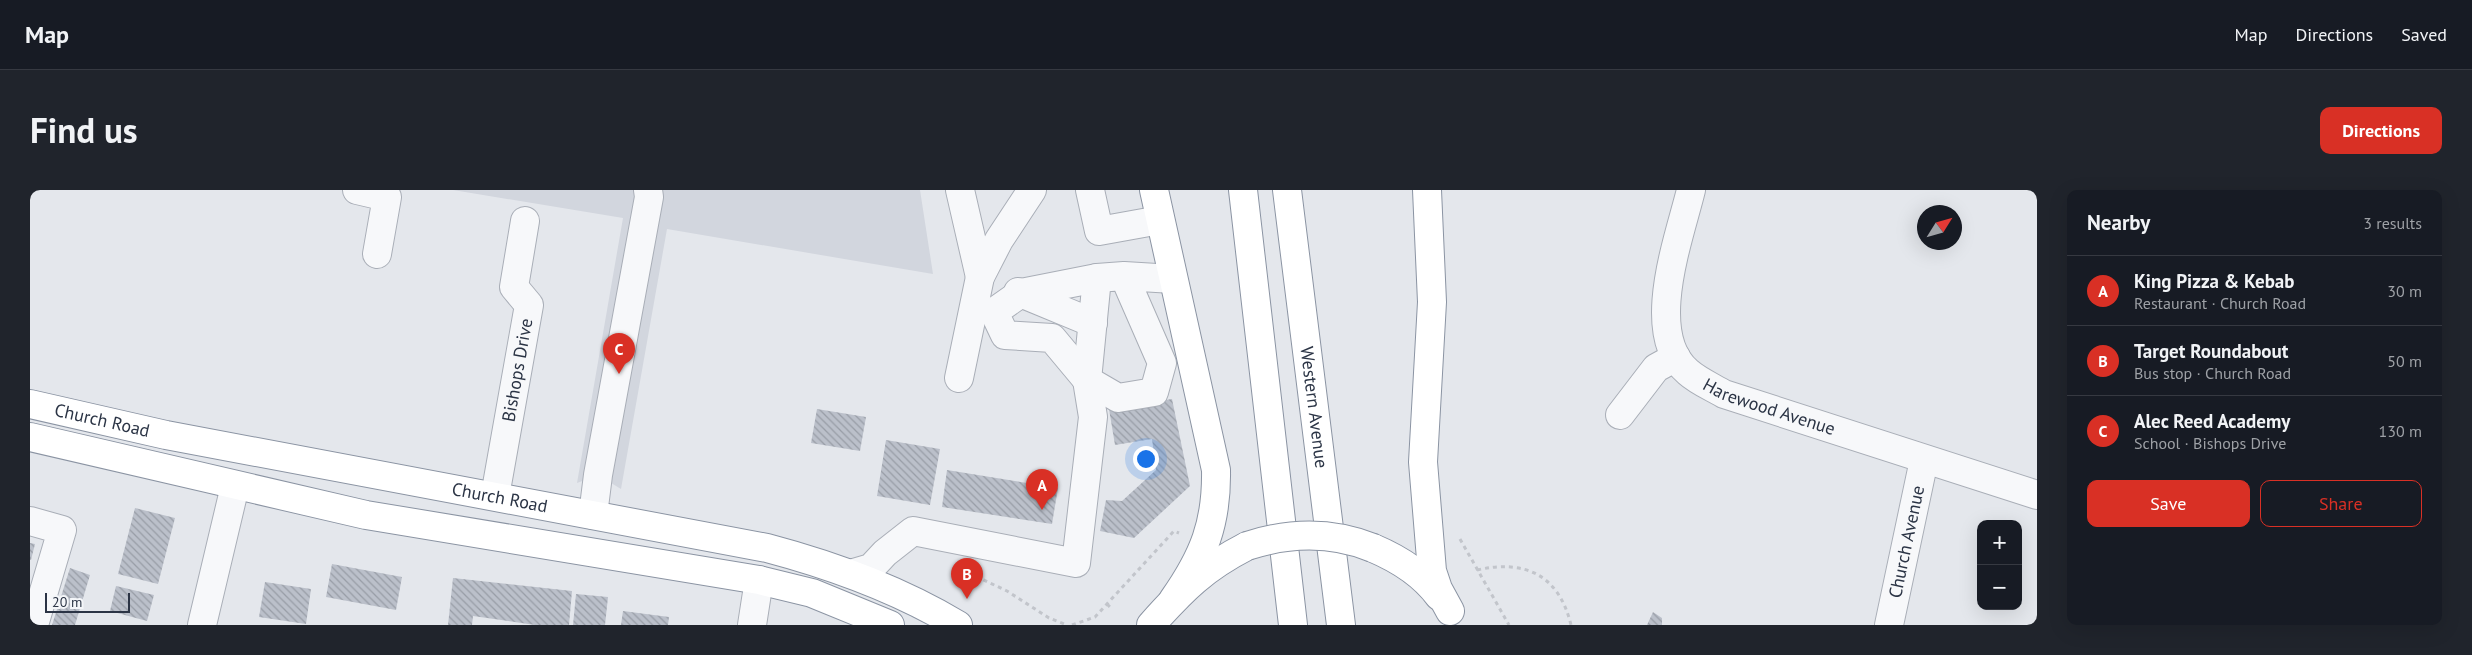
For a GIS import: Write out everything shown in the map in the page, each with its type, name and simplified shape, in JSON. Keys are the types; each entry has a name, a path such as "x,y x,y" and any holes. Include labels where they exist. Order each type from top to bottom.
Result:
{"highway":[{"path":"1154,190 1216,470 1216,492 1212,528 1187,581 1174,600"},
{"path":"1243,190 1294,625"},
{"name":"Western Avenue","path":"1287,190 1341,625"},
{"path":"1427,190 1432,302 1423,472 1432,571 1438,589 1455,618"},
{"name":"Church Road","path":"30,404 166,435 767,548 820,562 854,574 908,598 958,625"},
{"name":"Church Road","path":"30,438 366,515 759,580 812,593 890,625"},
{"path":"1151,625 1208,568 1247,546 1267,539 1300,534 1339,537 1393,557 1422,577 1455,618"}],"street":[{"path":"357,190 387,196 377,254"},
{"path":"593,515 598,475 649,197 648,190"},
{"path":"960,190 980,277"},
{"path":"959,378 980,277 999,240 1032,190"},
{"path":"1090,190 1099,231 1160,220"},
{"name":"Harewood Avenue","path":"1691,190 1665,301 1665,322 1670,344 1676,357 1688,372 1724,394 2037,495"},
{"name":"Bishops Drive","path":"495,496 529,305 514,286 526,221"},
{"path":"1124,276 1162,363 1154,392 1118,398 1087,380 1052,338 1005,335 994,312 1021,293 1097,278 1124,276 1173,279"},
{"path":"980,277 1093,323"},
{"path":"854,574 871,568 913,531 1076,563 1093,417 1087,380 1097,278"},
{"path":"1620,415 1656,368 1676,357"},
{"name":"Church Avenue","path":"1889,625 1924,460"},
{"path":"202,625 236,486"},
{"path":"30,521 62,530 34,625"},
{"path":"752,625 759,580"}],"path":[{"path":"1072,625 1095,617 1141,566"},
{"path":"1509,625 1477,570 1495,566 1517,567 1536,574 1554,588 1563,600 1567,606 1572,625"},
{"path":"963,570 1007,591 1049,618 1067,625"},
{"path":"1107,604 1112,609"}],"shaded area":[{"path":"453,190 920,190 933,274 667,229 621,489 598,475 577,483 623,218"}],"building":[{"path":"1172,399 1190,486 1134,538 1100,531 1106,500 1122,501 1156,470 1152,439 1115,445 1109,409"},
{"path":"817,409 866,417 860,451 811,443"},
{"path":"886,440 940,449 930,505 877,496"},
{"path":"947,470 1058,488 1052,524 942,507"},
{"path":"135,508 175,518 158,584 118,574"},
{"path":"30,543 35,544 31,560 30,560"},
{"path":"332,564 402,577 396,610 326,597"},
{"path":"70,568 90,575 75,625 52,625"},
{"path":"453,578 572,591 569,625 535,625 473,616 472,625 448,625"},
{"path":"265,582 311,589 306,624 259,617"},
{"path":"116,586 154,595 147,621 110,611"},
{"path":"576,594 608,597 605,625 573,625"},
{"path":"623,611 669,617 668,625 621,625"},
{"path":"1653,612 1662,618 1662,625 1647,625"}],"place":[{"name":"Alec Reed Academy","path":"619,374"},
{"name":"King Pizza & Kebab","path":"1042,510"},
{"name":"Target Roundabout","path":"967,599"}]}
